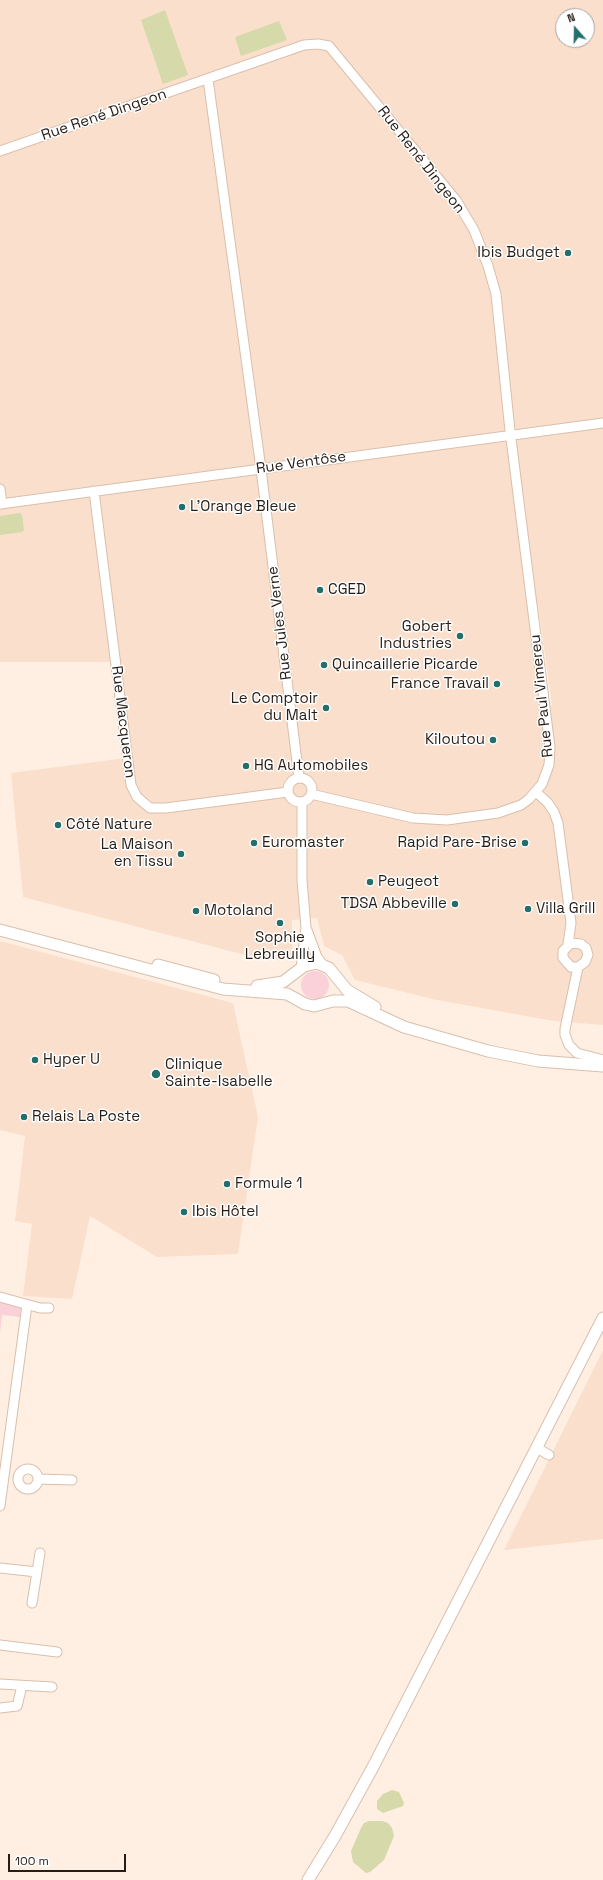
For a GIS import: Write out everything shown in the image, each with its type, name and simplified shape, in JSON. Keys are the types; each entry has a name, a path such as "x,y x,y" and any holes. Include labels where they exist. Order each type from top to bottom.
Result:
{"main road":[{"path":"0,925 235,986 272,985 283,982 314,963 323,965 329,968 347,990 426,1033"},
{"path":"0,930 223,989 287,994 311,1006 321,1006 332,998 336,989 335,976"},
{"path":"299,971 293,988 299,1000"},
{"path":"327,1003 348,1001 404,1027 488,1051 532,1059 603,1066"},
{"path":"308,1880 354,1804 603,1318"}],"street":[{"name":"Rue René Dingeon","path":"0,151 304,45 318,44 329,46 456,200 474,230 488,266 496,294 510,435"},
{"path":"208,79 261,469"},
{"name":"Rue Ventôse","path":"1,504 603,423"},
{"name":"Rue Paul Vimereu","path":"312,794 408,817 436,821 511,810 521,805 536,792 545,776 550,747 510,435"},
{"name":"Rue Jules Verne","path":"261,469 299,778"},
{"path":"0,489 1,504"},
{"name":"Rue Macqueron","path":"94,491 130,785 137,798 150,808 166,808 288,792"},
{"path":"299,778 306,779 311,784 312,794 302,802 293,800 288,792 292,781 299,778"},
{"path":"536,792 548,803 556,817 571,923 579,943 586,948 588,955 585,962 578,967 571,967 563,958 563,951 568,944 571,923"},
{"path":"299,971 306,928 302,880 302,802"},
{"path":"306,928 317,957 323,965"},
{"path":"568,944 579,943"},
{"path":"578,967 565,1035 569,1045 577,1053 603,1060"},
{"path":"0,1296 27,1305 40,1308 49,1308"},
{"path":"0,1506 2,1476 27,1305"},
{"path":"537,1448 550,1455"},
{"path":"29,1469 37,1474 38,1478 37,1483 30,1489 21,1486 18,1477 21,1473 29,1469"},
{"path":"2,1476 18,1477"},
{"path":"38,1478 72,1480"},
{"path":"32,1603 40,1553"},
{"path":"0,1568 37,1572"},
{"path":"0,1644 57,1652"},
{"path":"0,1684 52,1687"},
{"path":"0,1708 17,1706 22,1686"}],"shaded area":[{"path":"0,0 603,0 603,1025 554,1021 437,1000 355,980 342,955 324,946 317,918 292,920 292,954 280,960 245,955 23,897 11,773 133,757 121,662 0,662","holes":["538,606 552,705 540,707 528,609"]},
{"path":"165,10 188,75 163,84 141,20"},
{"path":"279,21 287,40 241,56 235,37"},
{"path":"20,513 22,515 24,530 22,532 0,535 0,516"},
{"path":"0,941 233,1003 258,1117 238,1254 157,1257 90,1216 72,1299 23,1296 32,1224 15,1221 25,1136 0,1130"},
{"path":"315,971 321,972 325,975 328,979 328,991 325,995 321,998 315,999 309,998 305,995 302,991 301,985 302,979 305,975 309,972"},
{"path":"0,1302 21,1308 20,1317 2,1315 0,1333"},
{"path":"603,1350 603,1539 504,1550"},
{"path":"392,1790 399,1792 404,1803 403,1806 383,1813 377,1809 377,1801 383,1794"},
{"path":"369,1821 382,1821 388,1823 392,1828 394,1836 384,1860 370,1872 366,1873 353,1862 351,1851 364,1823"}],"place":[{"name":"Ibis Budget","path":"568,253"},
{"name":"L'Orange Bleue","path":"182,507"},
{"name":"CGED","path":"320,590"},
{"name":"Gobert Industries","path":"460,636"},
{"name":"Quincaillerie Picarde","path":"324,665"},
{"name":"France Travail","path":"497,684"},
{"name":"Le Comptoir du Malt","path":"326,708"},
{"name":"Kiloutou","path":"493,740"},
{"name":"HG Automobiles","path":"246,766"},
{"name":"Côté Nature","path":"58,825"},
{"name":"Euromaster","path":"254,843"},
{"name":"Rapid Pare-Brise","path":"525,843"},
{"name":"La Maison en Tissu","path":"181,854"},
{"name":"Peugeot","path":"370,882"},
{"name":"TDSA Abbeville","path":"455,904"},
{"name":"Villa Grill","path":"528,909"},
{"name":"Motoland","path":"196,911"},
{"name":"Sophie Lebreuilly","path":"280,923"},
{"name":"Hyper U","path":"35,1060"},
{"name":"Clinique Sainte-Isabelle","path":"156,1074"},
{"name":"Relais La Poste","path":"24,1117"},
{"name":"Formule 1","path":"227,1184"},
{"name":"Ibis Hôtel","path":"184,1212"}]}
